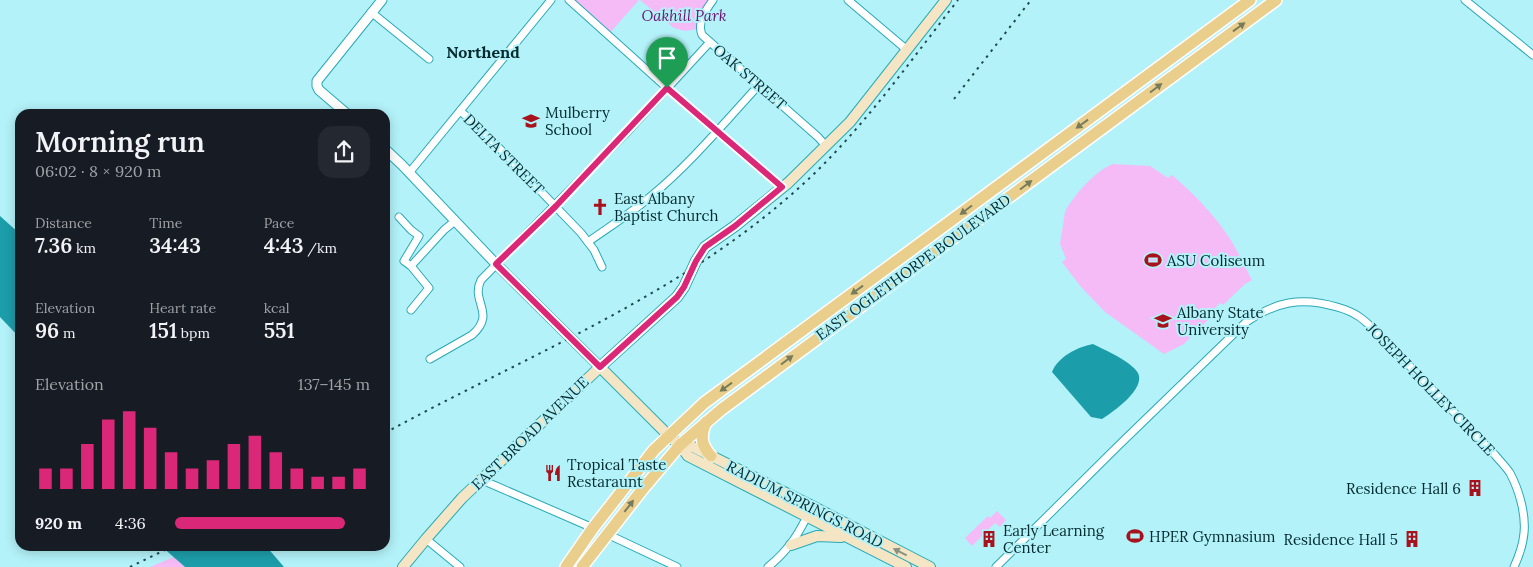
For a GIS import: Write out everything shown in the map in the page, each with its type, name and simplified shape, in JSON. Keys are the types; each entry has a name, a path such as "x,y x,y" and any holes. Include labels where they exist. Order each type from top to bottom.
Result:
{"main road":[{"name":"EAST BROAD AVENUE","path":"403,567 462,498 677,297 705,247 735,226 782,187 850,122 946,0"},
{"name":"EAST OGLETHORPE BOULEVARD","path":"566,567 593,528 643,464 704,403 1250,0"},
{"name":"EAST OGLETHORPE BOULEVARD","path":"582,567 680,445 706,422 872,296 958,235 1276,0"},
{"name":"RADIUM SPRINGS ROAD","path":"600,367 680,445 688,456 906,567"},
{"path":"706,422 702,440 711,456"},
{"name":"RADIUM SPRINGS ROAD","path":"680,445 693,447 930,567"},
{"path":"577,567 594,540 593,528"},
{"path":"791,545 817,536 847,537"}],"street":[{"path":"341,109 319,90 317,81 382,0"},
{"path":"409,173 551,0"},
{"path":"569,0 782,187"},
{"name":"OAK STREET","path":"713,0 700,21 699,29 702,35 826,146"},
{"path":"848,0 907,50"},
{"path":"1464,0 1533,55"},
{"path":"371,12 430,59"},
{"path":"430,359 478,330 483,318 477,291 481,280 556,206 710,42"},
{"path":"588,242 652,196 678,172 759,85"},
{"name":"DELTA STREET","path":"460,110 556,206 588,242 602,267"},
{"path":"390,154 496,264 600,367"},
{"path":"399,217 410,230 419,236 404,261 411,266 429,288 411,310"},
{"path":"411,266 444,230 455,221"},
{"name":"JOSEPH HOLLEY CIRCLE","path":"996,567 1245,323 1259,313 1278,305 1302,301 1324,303 1358,316 1379,334 1509,472 1519,494 1523,514 1524,533 1520,554 1514,567"},
{"path":"482,480 593,528"},
{"path":"768,567 791,545 812,506"},
{"path":"607,534 677,567"},
{"path":"426,539 460,567"}],"green space":[{"name":"Oakhill Park","path":"570,0 639,0 608,35"},
{"name":"Oakhill Park","path":"640,0 710,0 698,29 685,31 674,28"},
{"name":"ASU Coliseum","path":"1113,164 1150,166 1168,178 1172,175 1219,223 1232,242 1252,280 1245,284 1223,305 1220,303 1208,315 1210,318 1184,344 1164,354 1105,312 1081,287 1062,262 1066,259 1060,244 1065,212 1086,184"},
{"path":"997,511 1006,520 1000,527 995,523 972,546 965,538 988,516 990,518"},
{"path":"174,557 185,567 150,567"}],"water":[{"path":"0,216 15,230 15,333 0,317"},
{"path":"1093,344 1130,364 1138,373 1139,379 1133,393 1102,419 1091,417 1052,372 1063,357"},
{"path":"167,551 270,551 284,567 185,567"}],"railway":[{"path":"390,430 642,299 692,269 739,236 785,200 833,154 877,105 958,0"},
{"path":"954,99 1031,0"},
{"path":"130,567 163,551"}],"place":[{"name":"Mulberry School","path":"531,121"},
{"name":"East Albany Baptist Church","path":"600,207"},
{"name":"ASU Coliseum","path":"1153,260"},
{"name":"Albany State University","path":"1163,321"},
{"name":"Tropical Taste Restaraunt","path":"553,473"},
{"name":"Residence Hall 6","path":"1475,488"},
{"name":"HPER Gymnasium","path":"1135,536"},
{"name":"Early Learning Center","path":"989,539"},
{"name":"Residence Hall 5","path":"1412,539"}],"district":[{"name":"Northend","path":"483,52"}],"route":[{"path":"667,88 782,187 735,226 705,247 677,297 600,367 496,264 556,206 667,88"}]}
